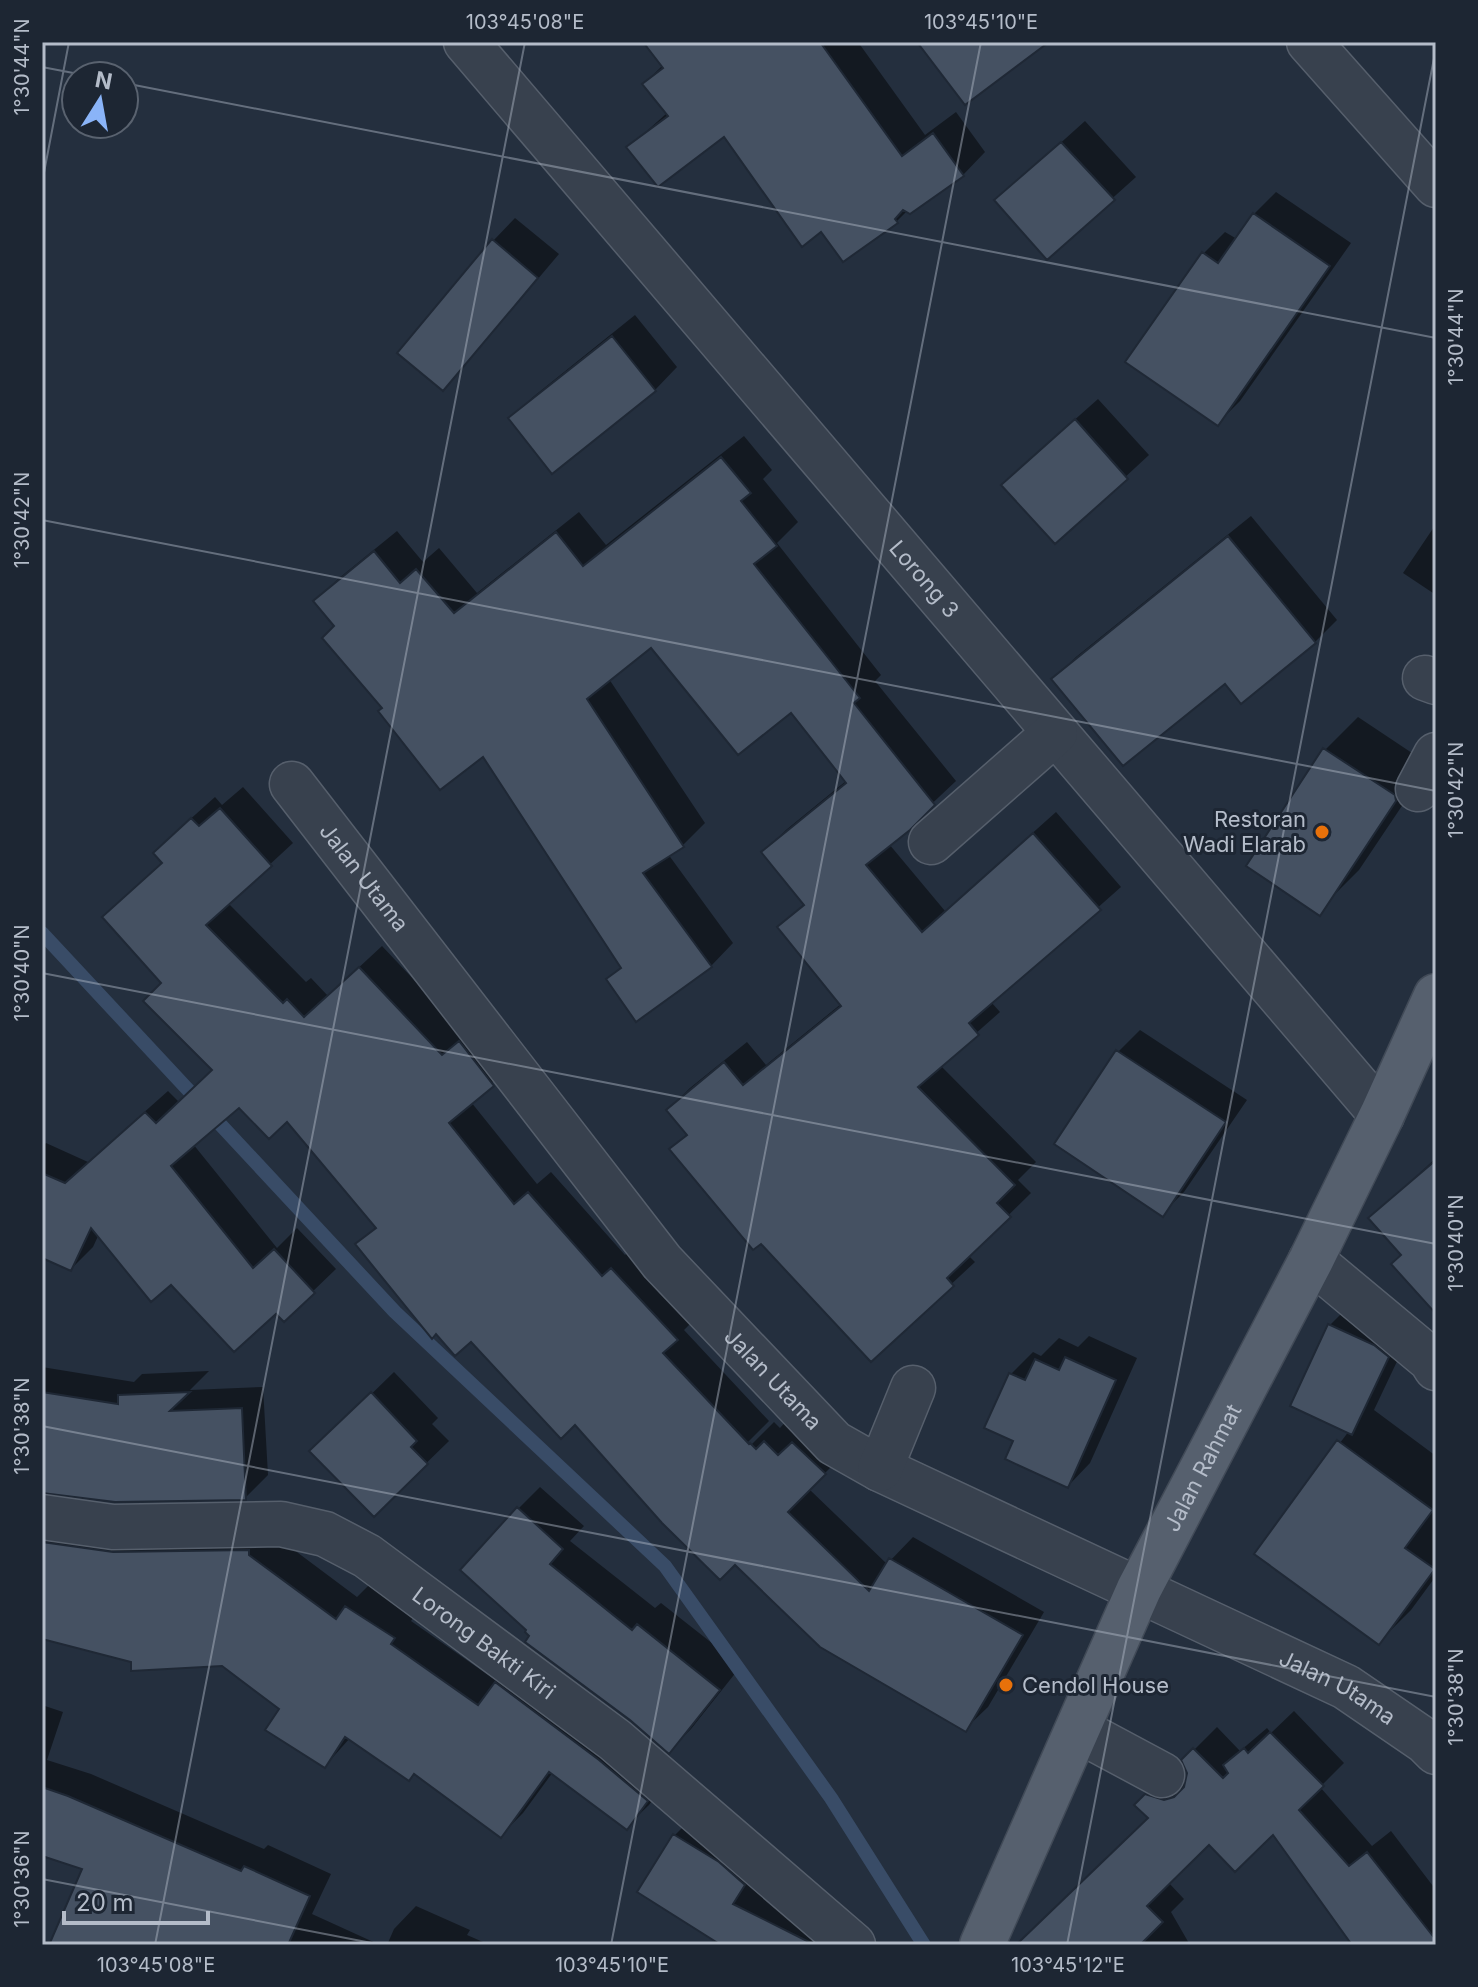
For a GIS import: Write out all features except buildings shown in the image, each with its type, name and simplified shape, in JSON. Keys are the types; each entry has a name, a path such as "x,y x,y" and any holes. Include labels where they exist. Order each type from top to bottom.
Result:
{"main road":[{"name":"Jalan Rahmat","path":"987,1934 1139,1589 1311,1260 1436,996"}],"street":[{"path":"1309,42 1436,185"},
{"name":"Lorong 3","path":"485,53 1055,733 1382,1115"},
{"path":"931,842 1055,733"},
{"name":"Jalan Utama","path":"292,784 662,1262 834,1443 880,1469 1346,1687 1425,1741 1436,1752"},
{"path":"1311,1260 1431,1360 1436,1368"},
{"path":"880,1469 913,1388"},
{"name":"Lorong Bakti Kiri","path":"42,1517 113,1527 281,1524 325,1534 367,1556 615,1740 853,1945"},
{"path":"1078,1730 1162,1775"}],"waterway":[{"path":"42,933 395,1312 665,1566 831,1798 924,1945"}],"place":[{"name":"Restoran Wadi Elarab","path":"1322,832"},
{"name":"Cendol House","path":"1006,1685"}]}
